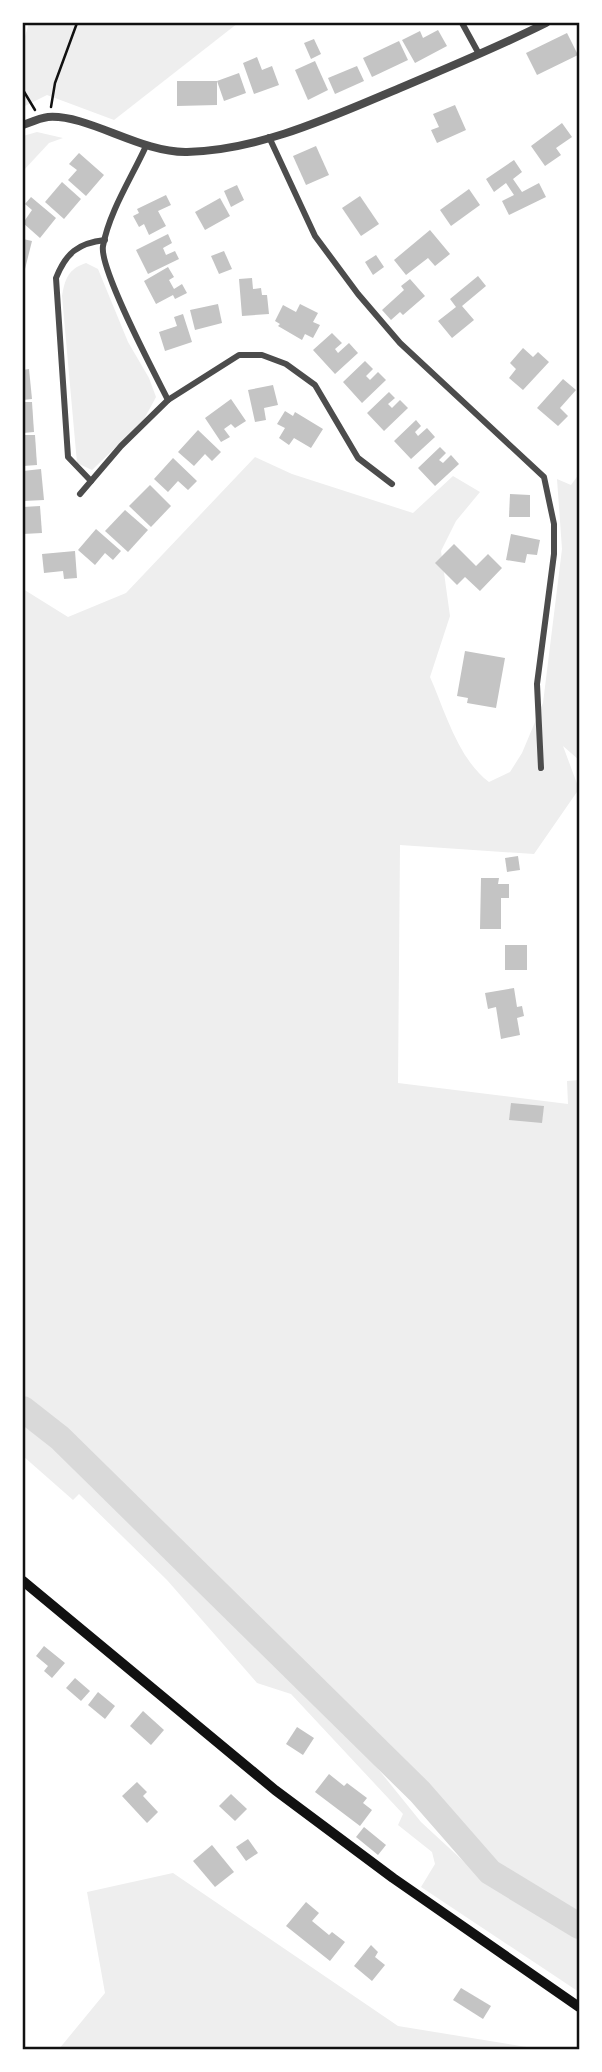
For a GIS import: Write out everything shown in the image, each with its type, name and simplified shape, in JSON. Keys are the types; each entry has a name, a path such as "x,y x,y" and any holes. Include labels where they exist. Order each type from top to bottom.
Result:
{"main road":[{"path":"23,1581 275,1790 393,1878 579,2007"}],"street":[{"path":"462,23 479,54"},
{"path":"23,125 45,118 68,120 146,146 187,152 237,145 269,137 364,103 546,23"},
{"path":"269,137 315,236 358,294 428,370 544,477 554,524 554,544 537,684 541,768"},
{"path":"146,146 102,249 131,328 168,400"},
{"path":"91,481 68,457 56,278 64,258 84,243 105,240"},
{"path":"80,494 168,400 239,355 262,355 286,364 315,385 358,458 392,484"}],"path":[{"path":"45,118 77,23"},
{"path":"23,90 45,118"}],"shaded area":[{"path":"29,23 238,23 114,120 47,95 23,107 23,43"},
{"path":"37,132 63,138 49,143 23,171 23,136"},
{"path":"86,263 98,269 128,342 149,378 156,397 143,421 92,470 77,463 62,296 68,275"},
{"path":"255,457 292,474 413,513 453,476 480,492 456,521 441,551 450,616 430,677 461,748 478,772 489,782 510,772 522,753 543,703 562,549 557,479 571,485 579,474 579,760 563,746 579,789 534,854 400,845 398,1083 568,1104 567,1081 579,1080 579,1916 501,1868 353,1715 328,1707 421,1822 473,1870 579,1932 579,1992 421,1887 435,1864 432,1852 398,1825 403,1814 291,1694 257,1683 167,1580 79,1494 73,1500 23,1456 23,589 68,617 126,593"},
{"path":"173,1873 398,2026 539,2049 59,2049 105,1993 87,1892"}],"building":[{"path":"438,30 447,46 415,63 402,40 420,31 423,38"},
{"path":"567,33 578,55 537,75 526,53"},
{"path":"314,39 321,54 311,59 304,43"},
{"path":"399,41 408,60 372,77 363,58"},
{"path":"257,57 262,70 272,66 279,85 254,94 243,63"},
{"path":"315,61 328,90 308,100 295,70"},
{"path":"357,66 364,81 335,94 328,78"},
{"path":"239,73 246,93 224,101 217,81"},
{"path":"177,81 217,81 217,105 177,106"},
{"path":"455,105 466,130 437,143 431,130 439,127 433,114"},
{"path":"562,123 572,137 556,148 561,155 545,166 531,146"},
{"path":"316,146 329,175 306,185 293,156"},
{"path":"79,153 104,175 86,196 68,180 77,170 69,164"},
{"path":"514,160 522,172 513,179 522,192 539,183 546,197 509,215 502,201 514,195 506,183 494,192 486,179"},
{"path":"62,182 81,199 64,219 45,202"},
{"path":"237,185 244,200 231,207 224,191"},
{"path":"469,189 480,205 451,226 440,210"},
{"path":"166,195 171,205 158,211 166,226 149,235 144,224 139,227 133,216 139,213 137,209"},
{"path":"360,196 379,224 361,236 342,208"},
{"path":"31,197 56,218 40,238 23,223 32,210 25,204"},
{"path":"220,198 230,216 205,230 195,212"},
{"path":"430,230 450,254 435,266 428,258 406,275 394,260"},
{"path":"168,234 172,243 163,248 166,255 175,251 179,259 148,274 136,250"},
{"path":"23,239 32,241 24,273 23,273"},
{"path":"224,251 232,269 219,274 211,256"},
{"path":"376,255 384,267 373,275 365,262"},
{"path":"168,267 174,277 169,280 174,289 182,284 187,293 175,299 173,295 156,304 144,281"},
{"path":"478,276 486,286 462,306 474,320 452,338 438,321 456,307 450,299"},
{"path":"252,278 253,289 261,288 262,295 267,295 269,314 242,316 239,279"},
{"path":"410,279 425,296 403,315 400,312 391,320 382,310 404,290 401,286"},
{"path":"218,304 222,323 195,330 190,310"},
{"path":"300,304 318,313 313,322 320,325 313,338 305,334 302,340 278,326 280,324 275,321 283,305 296,312"},
{"path":"183,314 192,342 165,351 159,332 177,326 174,317"},
{"path":"332,333 342,343 335,349 338,353 349,343 358,353 335,374 313,350"},
{"path":"523,348 533,357 538,352 549,362 523,390 509,378 516,369 510,363"},
{"path":"365,361 373,369 366,376 370,380 378,372 386,380 362,403 343,382"},
{"path":"29,369 32,399 23,400 23,370"},
{"path":"563,379 576,390 560,408 568,416 558,426 537,408"},
{"path":"273,385 278,405 264,408 266,420 255,422 248,390"},
{"path":"389,392 395,398 388,404 392,408 400,400 408,408 384,431 367,413"},
{"path":"231,399 246,421 235,428 231,424 224,429 230,437 221,442 205,418"},
{"path":"23,402 32,402 34,432 23,433"},
{"path":"285,411 293,416 295,412 323,429 311,448 294,438 289,445 279,438 285,428 277,424"},
{"path":"416,420 421,426 415,432 418,436 427,428 435,437 411,459 394,441"},
{"path":"198,430 221,452 212,461 205,454 194,466 178,452"},
{"path":"23,435 35,435 37,465 23,466"},
{"path":"440,447 446,453 439,460 443,463 451,455 459,464 435,486 418,468"},
{"path":"173,458 197,481 188,490 178,481 168,492 154,479"},
{"path":"41,469 44,500 24,501 23,471"},
{"path":"150,485 171,506 151,527 129,506"},
{"path":"510,494 530,495 530,517 509,517"},
{"path":"40,506 42,533 23,534 23,507"},
{"path":"125,510 148,530 128,552 105,531"},
{"path":"96,529 121,551 113,560 105,553 95,565 78,550"},
{"path":"511,534 540,540 537,555 527,554 525,563 506,560"},
{"path":"454,544 476,566 488,554 502,568 480,591 465,577 457,585 435,563"},
{"path":"75,551 77,578 64,579 63,571 44,573 42,554"},
{"path":"465,651 505,658 496,708 467,703 468,698 457,696"},
{"path":"518,856 520,870 507,872 505,858"},
{"path":"481,878 499,878 498,884 509,884 509,898 501,898 501,929 480,929"},
{"path":"505,945 527,945 527,970 505,970"},
{"path":"514,988 517,1007 522,1006 524,1016 517,1018 520,1035 501,1039 496,1007 488,1009 485,993"},
{"path":"511,1103 544,1106 542,1123 509,1120"},
{"path":"44,1646 65,1663 52,1678 44,1671 48,1666 36,1656"},
{"path":"75,1678 90,1691 81,1701 66,1688"},
{"path":"98,1692 115,1706 105,1719 88,1705"},
{"path":"143,1711 164,1730 151,1745 130,1726"},
{"path":"297,1727 314,1738 303,1755 286,1744"},
{"path":"329,1774 344,1786 347,1783 367,1798 363,1803 372,1810 360,1826 315,1792"},
{"path":"137,1782 147,1792 143,1796 158,1812 147,1823 122,1796"},
{"path":"231,1794 247,1809 235,1821 219,1806"},
{"path":"364,1827 386,1845 378,1855 356,1837"},
{"path":"248,1839 258,1853 246,1861 236,1847"},
{"path":"212,1845 234,1872 215,1887 193,1861"},
{"path":"306,1902 319,1913 312,1921 329,1935 332,1932 345,1942 330,1961 286,1926"},
{"path":"371,1945 378,1952 375,1957 385,1965 372,1981 354,1966"},
{"path":"461,1988 491,2006 483,2019 453,2000"}],"waterway":[{"path":"23,1409 60,1438 420,1792 490,1872 579,1926"}]}
